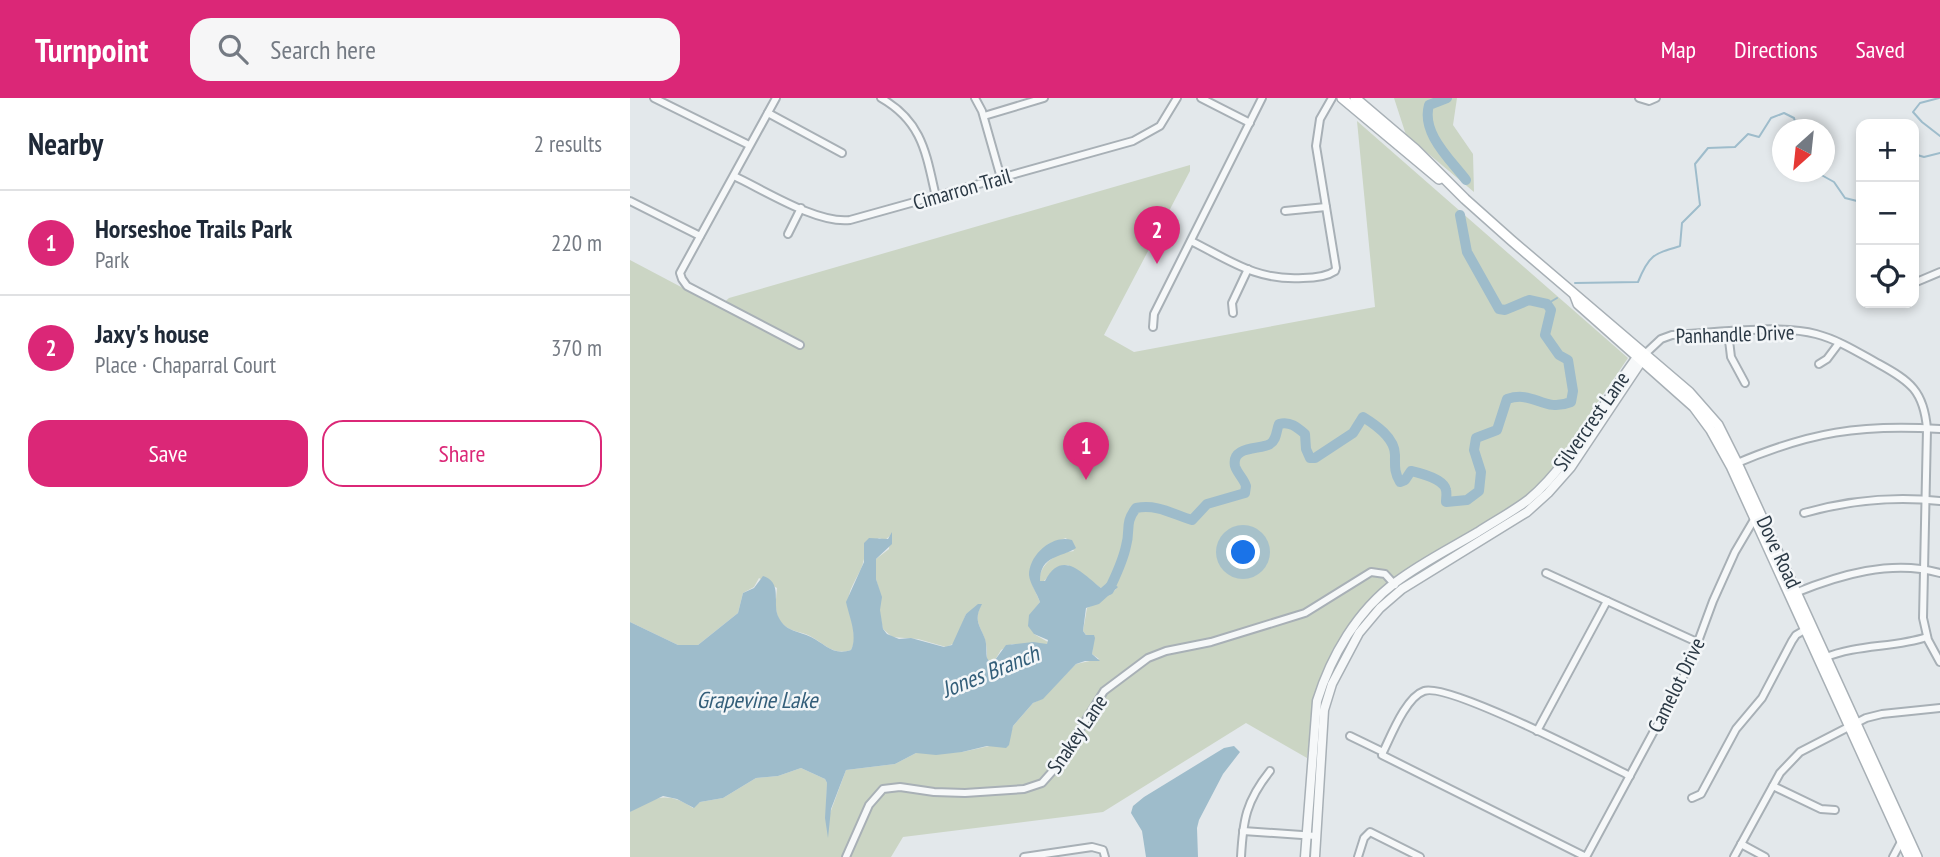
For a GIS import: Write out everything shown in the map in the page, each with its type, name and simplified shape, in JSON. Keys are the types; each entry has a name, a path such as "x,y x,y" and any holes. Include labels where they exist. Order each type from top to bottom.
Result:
{"main road":[{"name":"Dove Road","path":"1342,98 1408,156 1465,199"},
{"name":"Dove Road","path":"1355,98 1415,149 1465,199 1575,296 1583,300 1642,358 1704,408 1718,425 1904,837 1917,857"},
{"name":"Dove Road","path":"1904,837 1909,857"}],"street":[{"path":"654,98 749,145"},
{"path":"776,98 680,273 687,286 800,345"},
{"path":"881,98 907,116 915,128 923,146 936,197"},
{"path":"975,98 984,116 1001,178"},
{"path":"984,116 1044,98"},
{"name":"Cimarron Trail","path":"734,176 815,215 844,221 1143,137 1160,126 1177,98"},
{"path":"1201,98 1250,123"},
{"path":"1153,327 1154,314 1262,98"},
{"path":"1191,241 1271,278 1333,274 1336,268 1316,146 1324,108 1332,98"},
{"path":"1639,98 1649,102 1656,98"},
{"path":"768,113 842,153"},
{"path":"630,201 700,236"},
{"path":"1285,212 1326,207"},
{"path":"788,234 801,208"},
{"path":"1233,313 1232,303 1248,269"},
{"path":"1919,281 1940,272"},
{"name":"Panhandle Drive","path":"1642,358 1655,343 1666,337 1728,332 1804,331 1839,343 1895,373 1913,386 1921,400 1927,429 1923,618 1927,636 1940,662"},
{"path":"1728,332 1731,357 1745,383"},
{"path":"1819,364 1827,359 1839,343"},
{"name":"Silvercrest Lane","path":"1305,857 1311,835 1322,725 1329,691 1343,659 1359,633 1397,587 1541,488 1642,358"},
{"path":"1734,464 1788,443 1827,433 1862,428 1940,429"},
{"path":"1804,513 1832,505 1876,499 1940,501"},
{"name":"Camelot Drive","path":"1586,857 1699,643 1713,601 1735,552 1757,514"},
{"path":"1793,594 1850,574 1882,569 1924,569 1940,573"},
{"name":"Snakey Lane","path":"846,857 869,805 883,789 900,787 965,793 1037,786 1052,774 1104,691 1148,658 1166,650 1211,642 1305,613 1371,572 1385,574 1397,587"},
{"path":"1546,573 1699,643"},
{"path":"1537,731 1607,601"},
{"path":"1692,798 1701,794 1736,729 1762,698 1796,635 1809,628"},
{"path":"1823,659 1852,649 1910,643 1927,636"},
{"path":"1383,752 1410,702 1427,690 1451,694 1537,731 1630,776"},
{"path":"1734,857 1773,786 1787,764 1800,752 1866,718 1940,708"},
{"path":"1350,736 1383,752 1382,755 1586,857"},
{"path":"1241,857 1242,831 1248,805 1270,771"},
{"path":"1773,786 1821,809 1835,810"},
{"path":"1242,831 1311,835"},
{"path":"1358,857 1368,833 1420,857"},
{"name":"Silvercrest Lane","path":"1311,835 1314,857"},
{"path":"1893,857 1904,837"},
{"path":"1741,844 1765,857"},
{"path":"1024,857 1092,847 1104,853"}],"green space":[{"path":"1394,98 1457,98 1453,125 1473,154 1474,192 1406,135"},
{"path":"1357,121 1628,358 1552,469 1532,492 1377,594 1350,623 1333,649 1315,693 1307,758 1246,723 1103,812 903,837 891,857 630,857 630,812 654,799 676,799 693,808 700,802 723,798 756,778 778,776 801,768 825,779 827,783 826,824 846,770 895,764 916,753 962,752 994,745 1006,747 1013,726 1033,703 1043,698 1076,664 1099,659 1092,654 1092,641 1083,631 1087,608 1116,589 1101,588 1068,565 1056,569 1042,583 1039,581 1040,574 1050,560 1074,551 1066,538 1048,544 1032,584 1040,602 1033,611 1034,634 1048,642 1047,644 1012,644 1001,650 995,660 989,661 978,620 981,605 966,614 955,643 946,647 918,639 892,637 883,629 876,559 889,549 890,536 885,540 879,538 864,549 862,567 849,595 854,631 851,650 834,650 783,625 776,610 777,588 759,578 754,587 743,593 738,613 698,645 678,645 630,622 630,260 719,307 729,298 1190,165 1190,171 1104,335 1134,352 1375,307"}],"water":[{"name":"Grapevine Lake","path":"892,532 892,544 876,559 876,579 882,597 880,610 883,629 887,634 899,639 911,638 944,647 952,645 966,614 978,604 982,604 978,619 989,661 995,660 1006,645 1033,642 1047,644 1048,640 1034,634 1028,626 1029,615 1040,602 1029,575 1030,568 1037,554 1050,543 1072,540 1076,548 1047,562 1040,581 1045,581 1058,566 1065,565 1080,571 1101,588 1109,581 1118,587 1099,604 1086,608 1083,631 1086,635 1094,635 1092,654 1100,661 1076,664 1043,699 1033,703 1013,726 1006,748 987,746 936,755 916,753 895,764 846,770 831,809 828,838 825,818 827,783 825,779 801,768 778,776 756,778 723,798 700,802 694,808 677,799 663,796 630,812 630,622 678,645 698,645 738,613 743,593 754,588 763,576 773,584 777,612 785,626 834,650 851,650 853,632 846,602 864,562 864,543 869,538 888,539"},
{"path":"1234,746 1240,752 1223,774 1199,820 1198,857 1146,857 1142,831 1131,813 1133,806 1224,748"}],"waterway":[{"name":"Jones Branch","path":"1447,98 1429,105 1429,126 1438,145 1466,180"},
{"path":"1939,98 1920,103 1913,112 1940,136"},
{"path":"1575,283 1638,282 1645,266 1653,257 1680,246 1682,223 1700,205 1695,164 1708,148 1735,147 1748,134 1759,137 1771,118 1784,113 1794,119"},
{"path":"1919,156 1940,153"},
{"path":"1834,182 1845,198 1856,201"},
{"name":"Jones Branch","path":"1106,591 1109,590 1121,563 1129,523 1136,508 1158,508 1192,520 1207,504 1245,493 1246,486 1236,469 1235,459 1242,451 1266,446 1272,442 1279,424 1290,424 1305,434 1306,449 1310,458 1315,458 1353,433 1363,417 1379,428 1392,443 1400,482 1405,480 1411,471 1431,477 1444,486 1446,502 1467,500 1479,491 1481,472 1474,450 1476,438 1497,430 1507,399 1525,397 1553,405 1571,402 1573,391 1568,360 1559,355 1545,335 1551,310 1547,304 1529,300 1505,310 1499,309 1467,252 1460,215"},
{"path":"1547,304 1557,298"}],"place":[{"name":"Jaxy's house","path":"1157,264"},
{"name":"Horseshoe Trails Park","path":"1086,480"}]}
